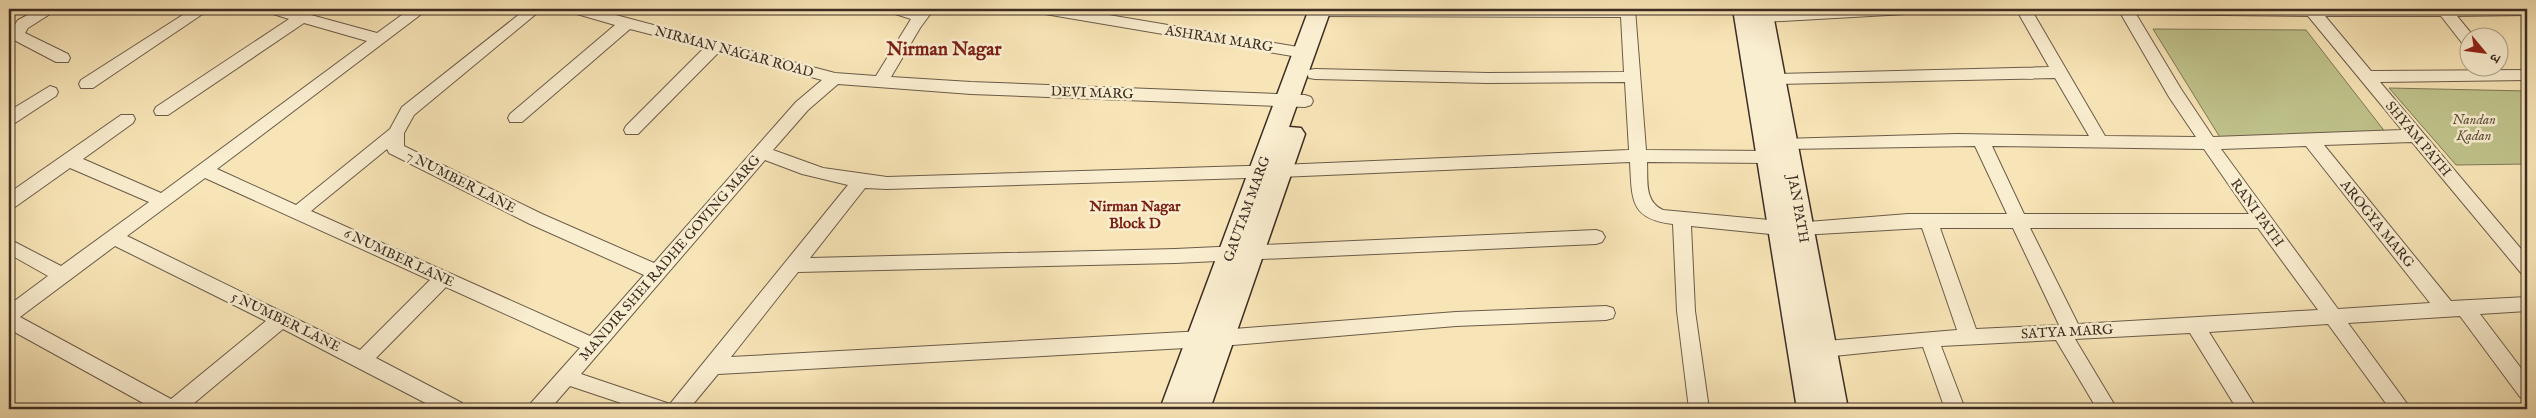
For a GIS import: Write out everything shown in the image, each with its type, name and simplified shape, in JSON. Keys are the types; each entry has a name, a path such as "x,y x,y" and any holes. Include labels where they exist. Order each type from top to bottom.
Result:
{"street":[{"path":"50,9 23,24 17,33 62,58"},
{"path":"87,84 202,9"},
{"path":"272,9 380,39"},
{"path":"9,315 205,171 420,9"},
{"path":"300,211 396,133 408,111 535,9"},
{"name":"NIRMAN NAGAR ROAD","path":"575,9 835,78 880,83"},
{"path":"880,83 924,13 894,9"},
{"name":"ASHRAM MARG","path":"1045,9 1309,63 1488,78 1633,77"},
{"path":"1756,12 1957,9"},
{"path":"2024,9 2100,141"},
{"path":"2126,9 2527,10"},
{"name":"RANI PATH","path":"2126,9 2175,94 2208,143 2262,221 2400,409"},
{"path":"1328,10 1628,10 1641,200 1647,210 1661,216 1791,228 1928,221 2262,221"},
{"name":"GAUTAM MARG","path":"1174,409 1211,338 1328,10"},
{"name":"SHYAM PATH","path":"2311,10 2414,136 2527,268"},
{"path":"2444,10 2459,28"},
{"name":"JAN PATH","path":"1756,12 1776,79 1778,150"},
{"name":"JAN PATH","path":"1756,12 1812,350 1834,409"},
{"path":"162,111 302,17"},
{"path":"516,118 627,23"},
{"path":"632,130 716,46"},
{"path":"1776,79 2061,72"},
{"path":"2366,77 2458,73"},
{"path":"2508,73 2527,75"},
{"name":"MANDIR SHEI RADHE GOVING MARG","path":"538,409 802,106 835,78"},
{"name":"DEVI MARG","path":"880,83 1296,101"},
{"path":"9,119 50,92"},
{"path":"9,202 127,120"},
{"name":"7 NUMBER LANE","path":"396,133 395,149 536,220 658,273"},
{"path":"762,152 802,170 860,182 976,181 1271,171 1390,164 1638,156 1981,140 2208,143 2414,136"},
{"path":"1981,140 2019,220 2067,332 2106,409"},
{"name":"AROGYA MARG","path":"2310,140 2445,308"},
{"path":"69,160 164,201"},
{"name":"6 NUMBER LANE","path":"205,171 300,211 443,279 594,346"},
{"path":"678,409 860,182"},
{"path":"1682,218 1686,311 1699,409"},
{"path":"1928,221 1969,337"},
{"path":"792,265 1175,256 1596,237"},
{"name":"5 NUMBER LANE","path":"115,238 362,360 455,409"},
{"path":"9,246 63,276"},
{"path":"362,360 443,279"},
{"name":"SATYA MARG","path":"1812,350 1929,339 2194,325 2527,304"},
{"path":"2464,307 2527,391"},
{"path":"712,366 1211,338 1456,319 1606,313"},
{"path":"9,320 172,409 281,320"},
{"path":"2194,325 2248,409"},
{"path":"1196,409 1211,338"},
{"path":"1929,339 1956,409"},
{"name":"JAN PATH","path":"1811,409 1812,350"},
{"path":"566,377 663,409"}],"green space":[{"path":"2153,29 2306,30 2386,133 2221,139"},
{"name":"Nandan Kadan","path":"2389,88 2527,91 2527,164 2456,165"}],"district":[{"name":"Nirman Nagar","path":"944,50"},
{"name":"Nirman Nagar Block D","path":"1135,214"}]}
